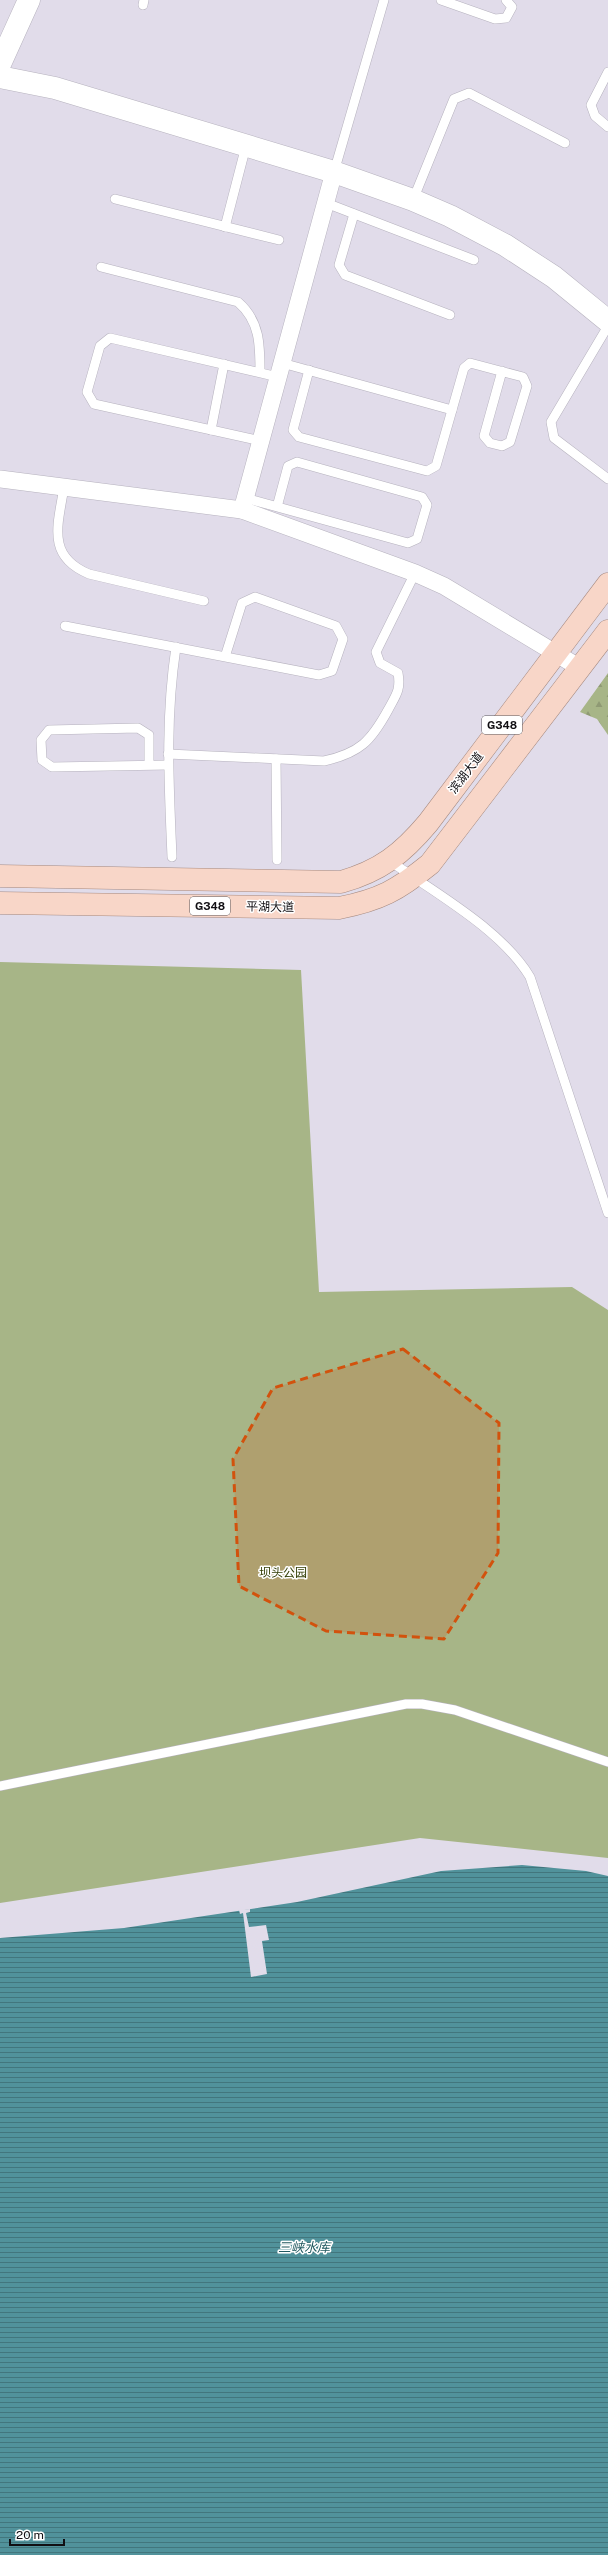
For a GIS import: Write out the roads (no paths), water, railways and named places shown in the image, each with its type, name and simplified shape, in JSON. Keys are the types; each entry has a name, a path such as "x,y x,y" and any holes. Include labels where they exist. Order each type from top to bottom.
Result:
{"highway":[{"name":"滨湖大道","path":"390,861 411,843 428,822 608,584"},
{"name":"G348","path":"413,878 430,864 452,838 608,631"},
{"name":"G348","path":"0,876 341,882 366,875 390,861"},
{"name":"平湖大道","path":"0,903 339,908 370,902 403,886 413,878"}],"main road":[{"path":"0,64 29,0"},
{"path":"0,77 55,88 334,172 413,200 450,216 505,244 554,278 608,321"}],"street":[{"path":"243,504 334,172"},
{"path":"0,479 64,487 243,504 444,586 580,668"}],"lane":[{"path":"334,172 384,0"},
{"path":"441,0 495,19 506,18 512,7 506,0"},
{"path":"608,72 591,105 594,116 608,127"},
{"path":"413,200 454,99 468,93 565,143"},
{"path":"225,227 246,146"},
{"path":"115,199 279,240"},
{"path":"326,203 474,260"},
{"path":"354,214 340,265 345,275 450,315"},
{"path":"101,267 238,302 250,312 260,344 260,372"},
{"path":"608,326 551,422 554,438 608,479"},
{"path":"261,441 94,404 87,392 100,346 110,338 260,372 309,370 452,410"},
{"path":"309,370 293,430 299,438 427,471 436,466 464,368 470,363 502,371 523,377 527,386 510,442 502,446 490,443 484,436 502,371"},
{"path":"210,430 224,364"},
{"path":"243,504 277,507 408,543 417,539 427,505 422,497 297,462 288,466 277,507"},
{"path":"64,487 58,538 60,550 66,560 76,568 89,574 204,601"},
{"path":"168,754 324,761 344,756 366,744 376,732 400,688 398,673 380,663 376,652 414,573"},
{"path":"65,626 176,647 225,657 319,675 332,671 343,639 336,626 255,597 242,603 225,657"},
{"path":"172,857 168,754 170,692 176,647"},
{"path":"149,766 149,736 138,728 49,730 41,740 42,760 52,766 149,766 168,765"},
{"path":"276,759 277,860"},
{"path":"390,861 495,936 520,960 530,976 538,993 608,1213"},
{"path":"0,1786 406,1704 422,1704 455,1710 608,1762"}],"water":[{"name":"三峡水库","path":"522,1865 586,1871 608,1876 608,2555 0,2555 0,1938 124,1928 297,1902 441,1871"}],"park label":[{"name":"坝头公园","path":"283,1573"}]}
